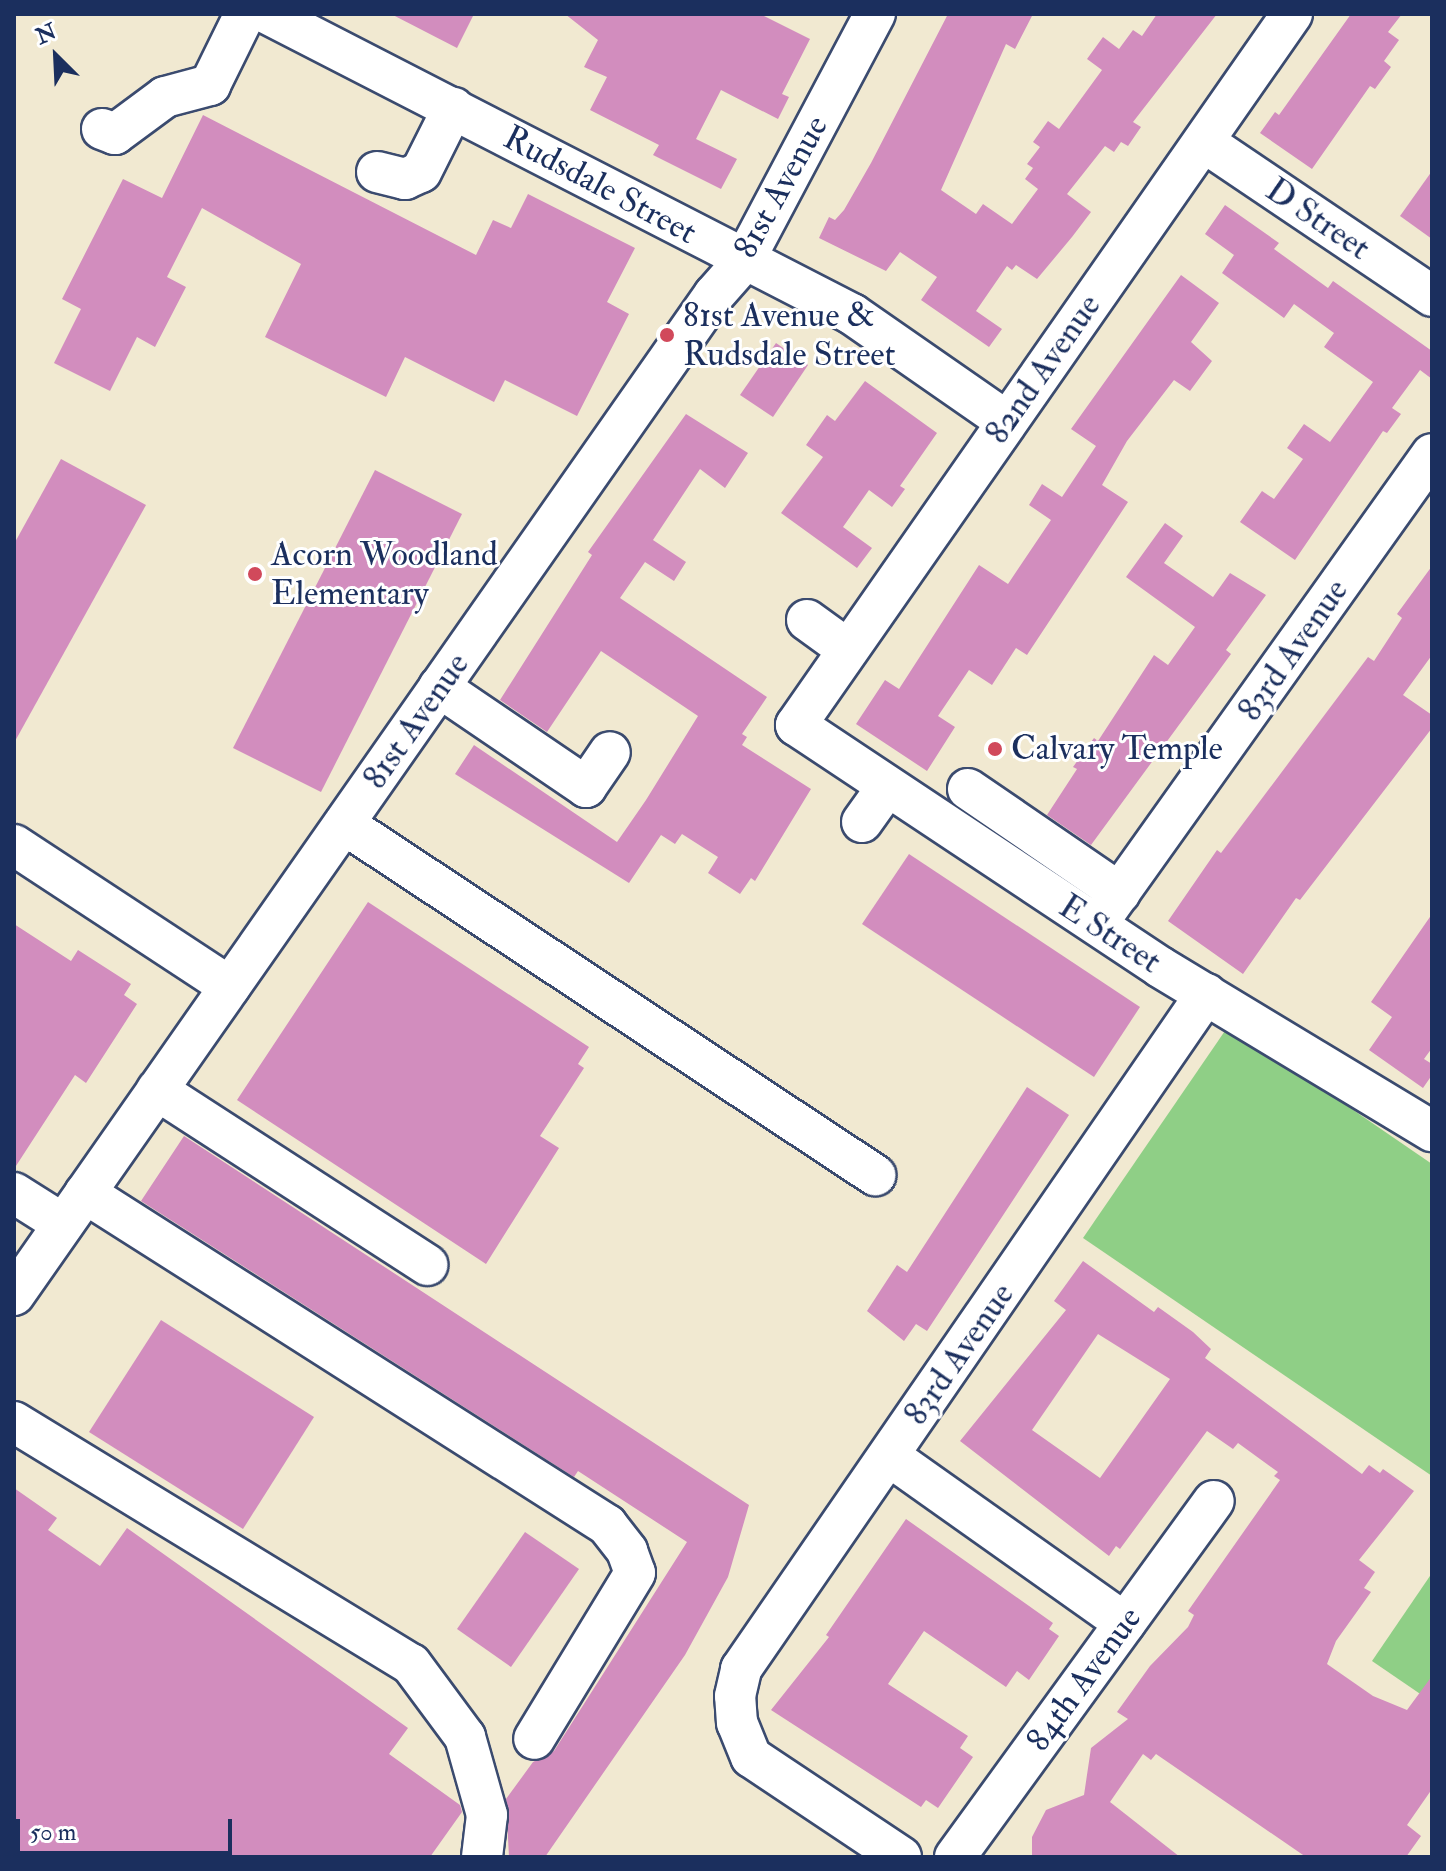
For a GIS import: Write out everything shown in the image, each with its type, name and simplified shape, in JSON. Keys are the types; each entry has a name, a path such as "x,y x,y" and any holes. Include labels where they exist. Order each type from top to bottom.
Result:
{"street":[{"path":"102,129 115,134 165,97 210,85 245,14"},
{"name":"Rudsdale Street","path":"268,14 334,29 453,108 744,261 852,314 1006,421"},
{"name":"81st Avenue","path":"14,1295 714,295 744,261 875,14"},
{"name":"82nd Avenue","path":"796,725 1292,14"},
{"path":"377,172 405,179 421,172 453,108"},
{"name":"D Street","path":"1204,142 1432,296"},
{"name":"83rd Avenue","path":"1108,908 1432,454"},
{"path":"807,620 847,649"},
{"path":"439,687 586,787 610,752"},
{"name":"E Street","path":"796,725 887,787 1108,908 1206,994 1432,1131"},
{"path":"862,822 887,787"},
{"path":"968,789 1108,908"},
{"path":"344,824 875,1175"},
{"path":"14,845 230,987"},
{"name":"83rd Avenue","path":"901,1857 751,1757 737,1723 735,1696 741,1669 1206,994"},
{"path":"157,1090 427,1265"},
{"path":"14,1193 74,1209 607,1525 627,1551 635,1573 534,1739"},
{"path":"14,1422 411,1664 465,1737 487,1815 482,1857"},
{"path":"889,1456 1125,1623"},
{"name":"84th Avenue","path":"955,1857 1214,1501"}],"green space":[{"path":"1229,1025 1432,1164 1432,1476 1083,1238"},
{"path":"1432,1573 1432,1702 1372,1661"}],"building":[{"path":"391,14 474,14 457,48"},
{"path":"565,14 760,14 810,39 782,94 789,97 778,119 721,90 696,139 737,159 721,189 653,155 659,145 590,110 607,77 584,67 598,40"},
{"path":"948,14 1033,14 1015,49 1006,44 941,190 976,214 983,204 1012,224 1038,189 1025,179 1033,168 1027,164 1040,147 1033,142 1048,121 1059,129 1102,70 1087,59 1103,37 1119,49 1133,30 1142,36 1157,14 1217,14 1133,122 1141,127 1128,146 1121,142 1114,152 1105,146 1067,194 1091,212 1072,237 1037,279 1016,265 1012,270 1007,266 976,311 1002,329 989,347 921,300 937,277 900,252 886,271 819,238 829,217 835,220 844,210"},
{"path":"1351,14 1402,14 1388,32 1399,40 1384,61 1391,67 1375,89 1370,86 1312,169 1260,133 1275,112 1279,115"},
{"path":"203,115 476,255 493,220 511,228 528,194 635,248 607,302 629,314 577,416 505,380 494,402 405,357 386,397 265,337 301,264 202,208 167,277 186,287 155,347 137,337 110,391 54,363 81,309 62,299 123,179 162,198"},
{"path":"1432,171 1432,239 1400,216"},
{"path":"1225,205 1279,243 1274,249 1328,288 1333,281 1432,351 1432,379 1420,370 1392,408 1401,414 1387,433 1383,431 1295,560 1240,522 1262,491 1274,499 1303,459 1287,448 1304,424 1330,442 1373,382 1324,347 1334,333 1294,304 1284,318 1222,273 1234,255 1205,234"},
{"path":"1181,275 1219,303 1191,342 1212,361 1190,391 1174,380 1127,441 1102,485 1128,502 1027,655 1016,648 992,685 969,670 938,716 955,727 927,771 856,724 885,680 899,689 979,565 1008,584 1051,520 1029,505 1042,484 1062,497 1096,446 1071,429"},
{"path":"776,343 808,365 773,417 740,395"},
{"path":"865,381 937,433 900,486 905,489 892,507 869,490 843,527 872,548 857,568 781,513 823,457 806,445 827,415 835,421"},
{"path":"686,414 748,453 725,488 700,469 653,540 686,562 674,581 645,562 620,598 767,697 742,734 747,737 742,745 811,789 755,881 751,878 740,894 708,873 718,857 682,834 675,844 661,835 629,883 455,774 474,745 617,842 646,800 698,716 601,651 547,732 500,700 592,555 588,552"},
{"path":"61,459 146,505 14,743 14,544"},
{"path":"375,470 462,514 321,792 233,748"},
{"path":"1165,523 1183,536 1164,563 1213,597 1230,573 1266,595 1226,650 1231,654 1091,845 1047,815 1077,769 1073,767 1094,738 1098,741 1154,655 1168,665 1195,627 1126,577"},
{"path":"1432,566 1432,655 1403,695 1432,715 1432,728 1300,900 1296,898 1243,974 1168,921 1217,850 1221,853 1368,657 1374,661 1402,618 1397,614"},
{"path":"909,854 1140,1007 1094,1077 862,924"},
{"path":"368,902 589,1047 578,1064 584,1068 540,1136 559,1148 486,1264 237,1100"},
{"path":"1432,914 1432,1048 1424,1059 1432,1064 1432,1075 1423,1088 1369,1050 1392,1017 1371,1002"},
{"path":"14,924 71,961 78,950 131,984 124,995 137,1004 86,1083 75,1075 14,1169"},
{"path":"1027,1087 1069,1115 927,1331 916,1324 904,1341 867,1311 897,1265 907,1272"},
{"path":"184,1136 749,1505 728,1577 685,1655 545,1857 509,1857 506,1799 533,1762 554,1751 687,1542 578,1471 574,1477 141,1201"},
{"path":"1083,1261 1154,1312 1158,1307 1193,1332 1211,1349 1205,1358 1362,1474 1369,1465 1380,1473 1383,1469 1414,1491 1359,1560 1375,1572 1364,1588 1371,1592 1336,1641 1327,1664 1373,1696 1407,1710 1432,1676 1432,1789 1407,1825 1421,1836 1406,1857 1306,1857 1156,1754 1151,1760 1143,1754 1110,1802 1180,1857 1032,1857 1032,1837 1046,1810 1084,1795 1091,1748 1128,1719 1117,1712 1150,1666 1188,1627 1194,1615 1188,1611 1280,1480 1274,1476 1278,1472 1238,1443 1233,1449 1207,1431 1120,1549 1116,1546 1109,1556 960,1441 1066,1310 1054,1301","holes":["1098,1334 1170,1379 1100,1478 1032,1430"]},
{"path":"161,1320 314,1417 243,1529 89,1432"},
{"path":"14,1488 57,1518 48,1530 100,1566 127,1528 408,1728 389,1754 460,1805 462,1812 430,1857 14,1857"},
{"path":"906,1519 1053,1623 1049,1629 1059,1636 1029,1680 1017,1671 1006,1687 924,1631 888,1684 968,1736 960,1748 973,1757 938,1808 926,1800 921,1807 771,1710 829,1637 826,1635"},
{"path":"525,1532 579,1569 511,1667 457,1629"}],"place":[{"name":"81st Avenue & Rudsdale Street","path":"667,335"},
{"name":"Acorn Woodland Elementary","path":"255,574"},
{"name":"Calvary Temple","path":"995,749"}]}
